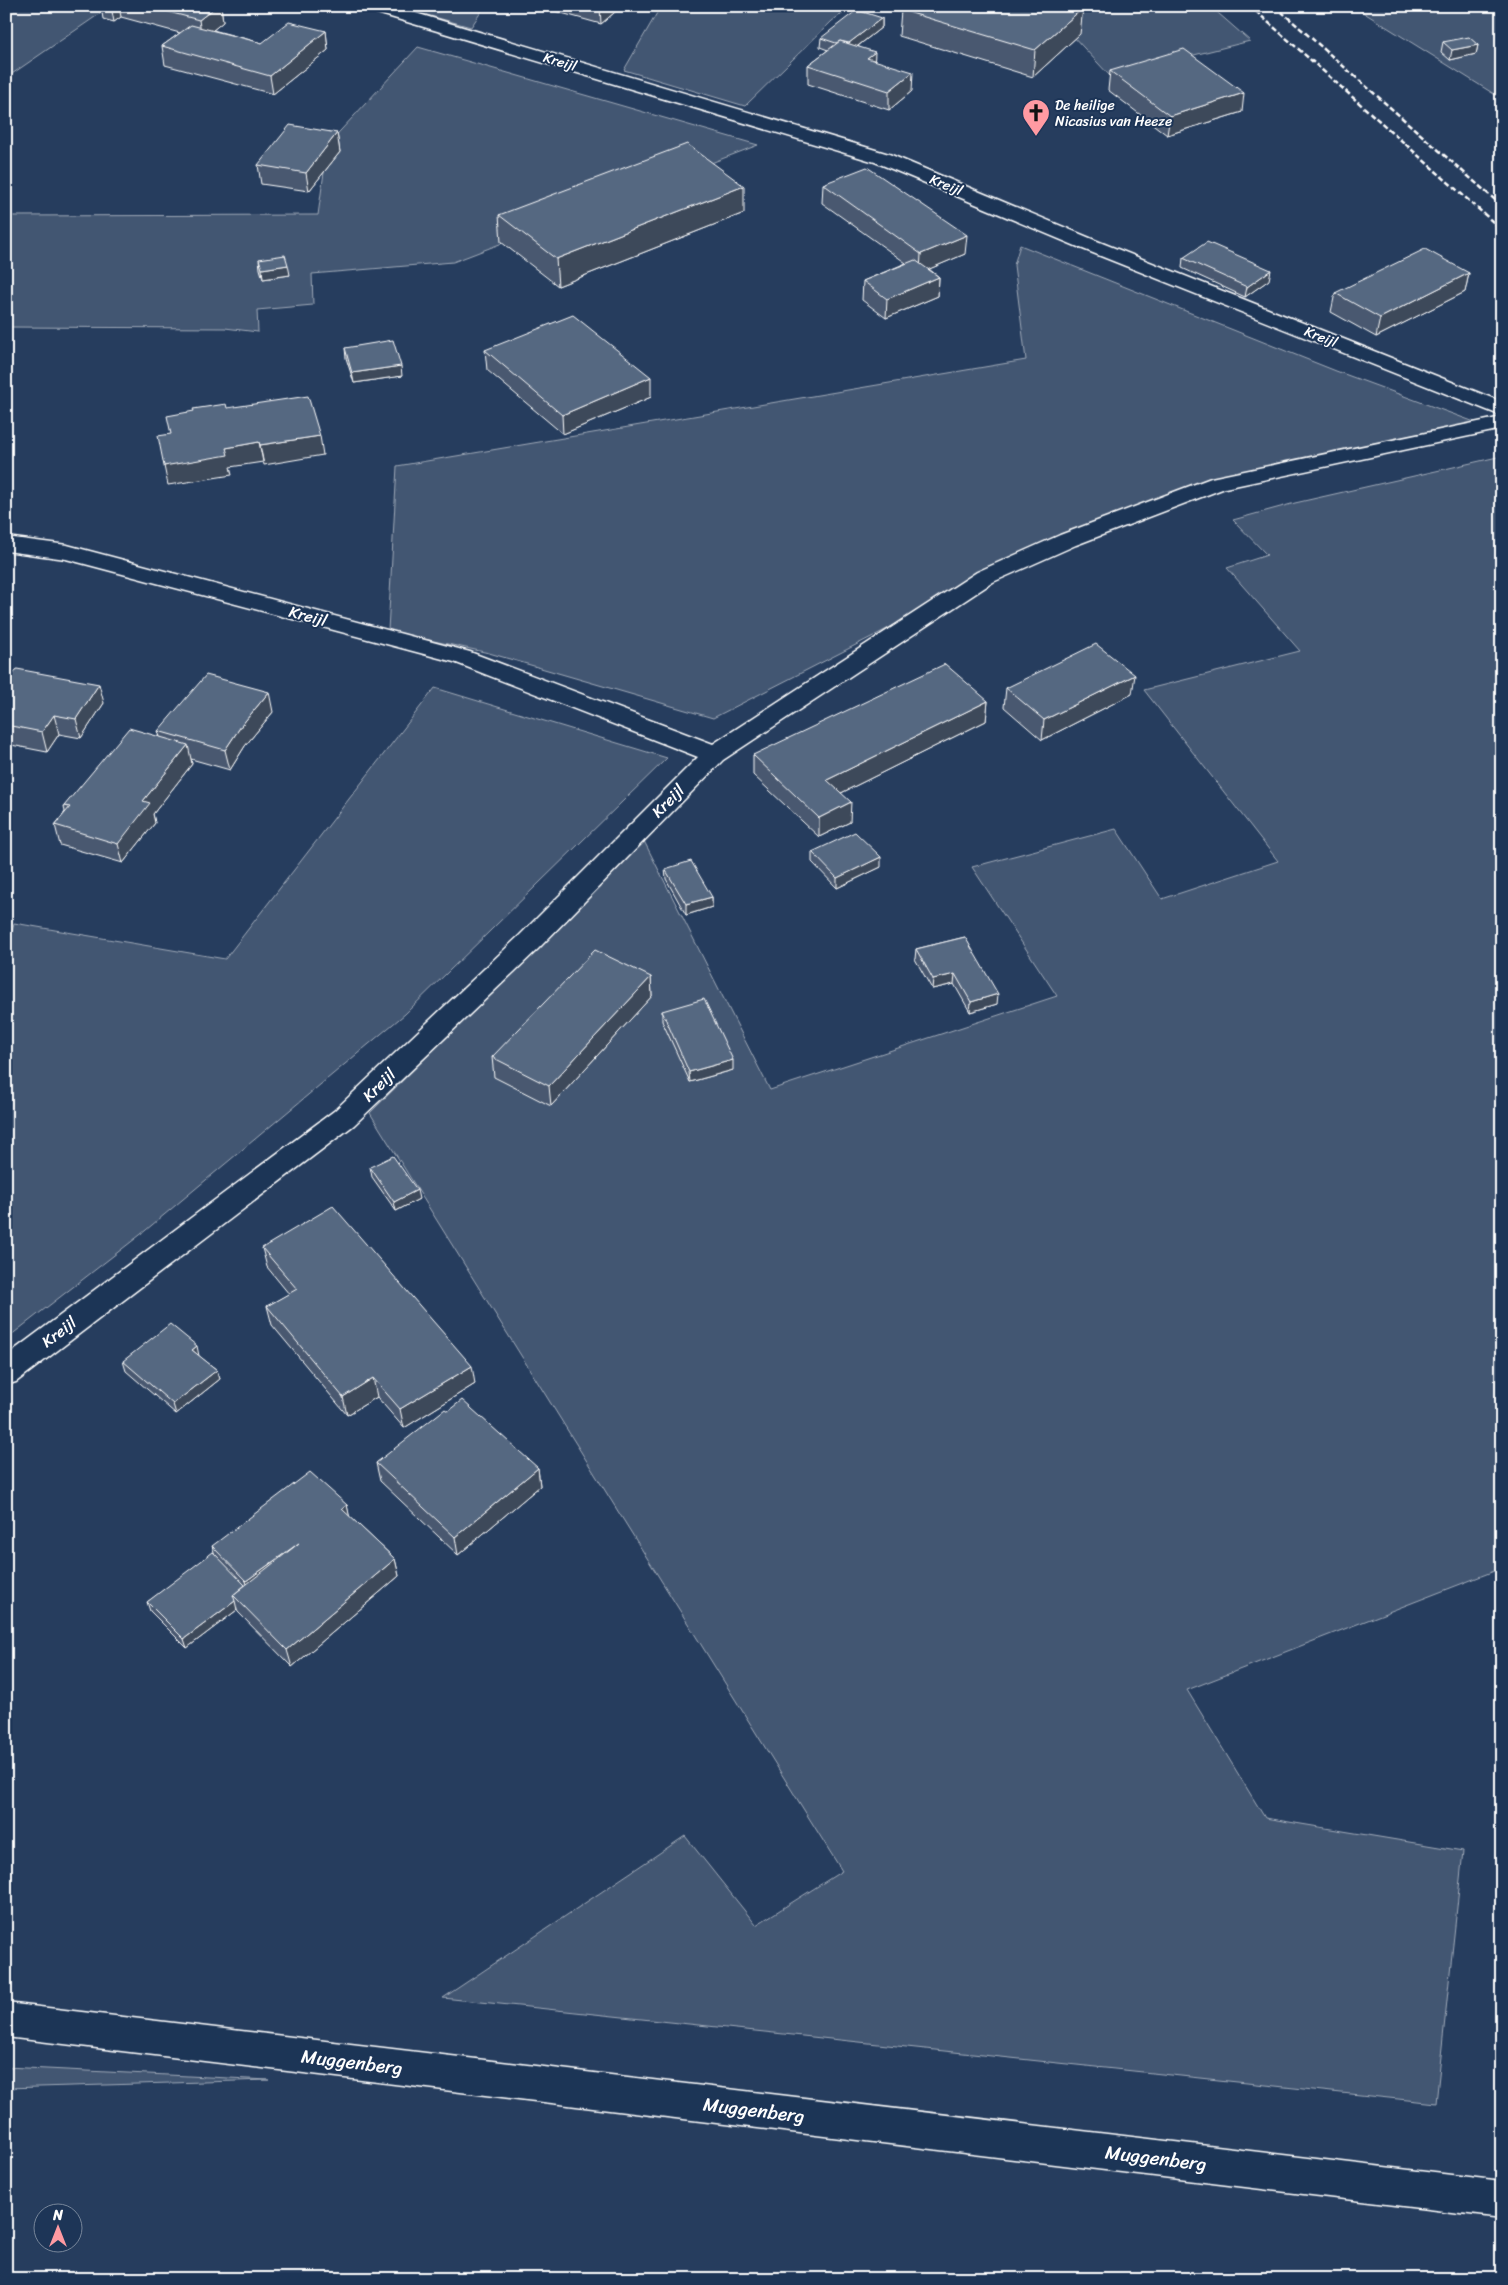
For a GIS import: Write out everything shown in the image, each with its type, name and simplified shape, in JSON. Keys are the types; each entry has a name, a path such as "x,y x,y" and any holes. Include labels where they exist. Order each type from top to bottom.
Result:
{"street":[{"name":"Kreijl","path":"373,6 882,158 1090,245 1502,410"},
{"name":"Kreijl","path":"6,1373 344,1118 528,942 715,754 985,577 1068,540 1219,483 1502,423"},
{"name":"Kreijl","path":"6,544 67,552 462,657 715,754"},
{"name":"Muggenberg","path":"6,2020 1502,2200"}],"shaded area":[{"path":"6,6 111,6 6,78"},
{"path":"394,6 485,6 471,27"},
{"path":"661,6 852,6 832,21 745,106 624,70"},
{"path":"985,6 1210,6 1250,41 1110,76 1071,34"},
{"path":"1353,6 1502,6 1502,99"},
{"path":"418,47 758,145 453,262 312,274 313,305 257,310 258,332 225,328 6,327 6,216 318,215 328,144"},
{"path":"1020,245 1336,371 1480,424 1104,518 713,718 489,653 388,631 397,466 1026,360 1014,265"},
{"path":"1502,456 1502,1568 1187,1690 1265,1818 1463,1851 1436,2103 443,1998 685,1836 756,1925 842,1871 370,1113 644,841 770,1090 1057,996 972,867 1116,829 1162,899 1278,861 1144,690 1300,651 1227,568 1267,555 1233,520 1295,503"},
{"path":"435,688 667,758 405,1014 140,1235 6,1339 6,957 14,923 225,959"},
{"path":"6,2067 269,2080 6,2088"}],"building":[{"path":"146,6 217,6 199,20"},
{"path":"905,6 1078,6 1083,8 1035,50 901,10"},
{"path":"857,10 882,18 849,43 840,41 836,43 821,38"},
{"path":"289,22 326,31 270,76 162,46 191,25 262,43"},
{"path":"1469,37 1478,45 1452,50 1443,42"},
{"path":"840,41 875,52 867,58 913,72 889,91 808,65"},
{"path":"1184,49 1244,93 1170,116 1110,71"},
{"path":"290,125 337,133 306,173 258,165"},
{"path":"687,144 744,186 556,259 499,215"},
{"path":"867,167 967,235 921,254 823,184"},
{"path":"1207,242 1271,270 1247,287 1183,258"},
{"path":"1425,249 1469,273 1380,318 1335,293"},
{"path":"285,255 288,265 262,269 259,259"},
{"path":"915,260 939,277 887,299 863,281"},
{"path":"573,315 651,377 562,415 485,350"},
{"path":"393,340 401,366 352,373 345,348"},
{"path":"308,396 320,436 260,445 259,442 226,448 228,455 164,466 158,436 171,434 167,416 194,411 193,409 226,404 227,408"},
{"path":"1096,644 1135,675 1044,720 1006,688"},
{"path":"945,664 988,701 827,780 851,802 819,818 753,755"},
{"path":"17,669 99,684 76,719 54,715 42,732 6,725 6,710 9,706 6,706 6,684"},
{"path":"206,675 269,692 241,726 225,750 158,731"},
{"path":"129,728 188,745 143,801 150,803 118,844 55,825 70,807 64,806"},
{"path":"855,832 881,857 837,878 812,852"},
{"path":"691,861 712,897 686,904 665,869"},
{"path":"965,937 998,994 971,1002 955,974 933,979 916,949"},
{"path":"595,950 651,977 549,1086 492,1057"},
{"path":"704,999 733,1060 689,1072 662,1011"},
{"path":"393,1156 417,1190 394,1202 370,1167"},
{"path":"333,1206 472,1366 400,1409 373,1378 343,1397 267,1306 297,1289 262,1248"},
{"path":"170,1324 197,1346 192,1350 217,1370 173,1404 123,1361"},
{"path":"462,1400 538,1468 455,1537 376,1463 445,1409 448,1411"},
{"path":"310,1472 347,1505 342,1509 395,1559 287,1650 233,1595 299,1543 246,1581 212,1546"},
{"path":"213,1552 245,1585 233,1595 235,1601 184,1639 147,1602"}],"railway":[{"path":"1250,6 1502,230"},
{"path":"1275,6 1502,206"}],"place":[{"name":"De heilige Nicasius van Heeze","path":"1036,137"}]}
